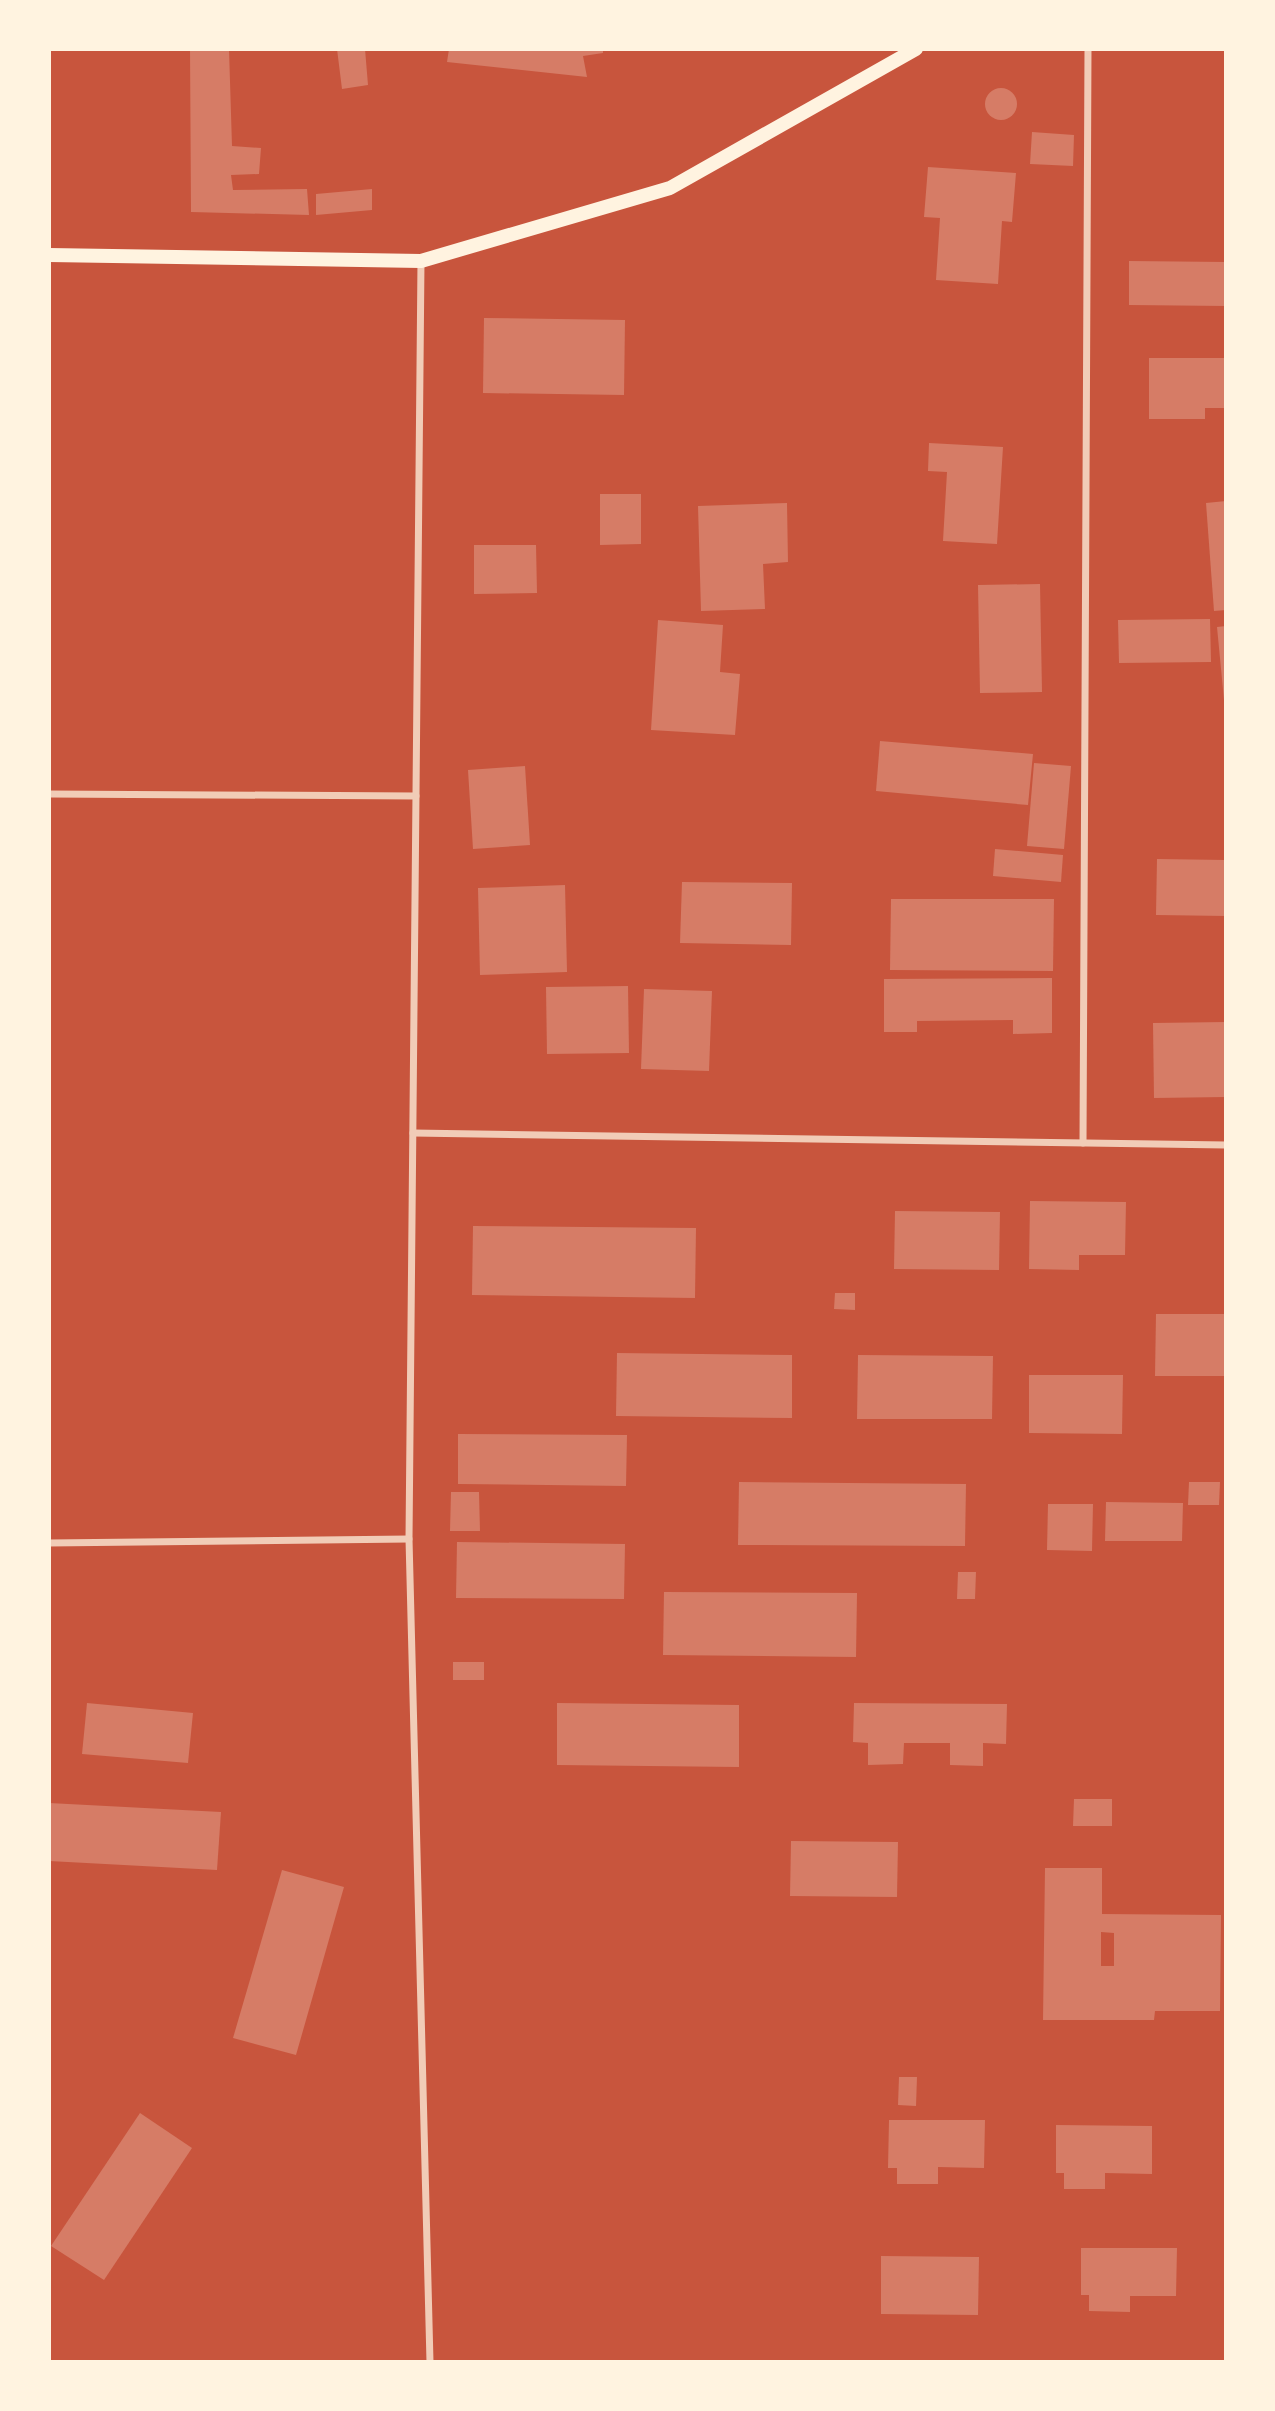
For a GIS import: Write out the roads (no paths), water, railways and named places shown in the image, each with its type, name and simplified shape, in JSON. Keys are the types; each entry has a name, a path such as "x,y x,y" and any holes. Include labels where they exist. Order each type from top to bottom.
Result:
{"main road":[{"path":"49,255 421,261 670,188 916,49"}],"street":[{"path":"1083,1143 1088,49"},
{"path":"421,261 409,1539 430,2362"},
{"path":"49,794 416,796"},
{"path":"413,1133 1226,1145"},
{"path":"49,1543 409,1539"}]}
